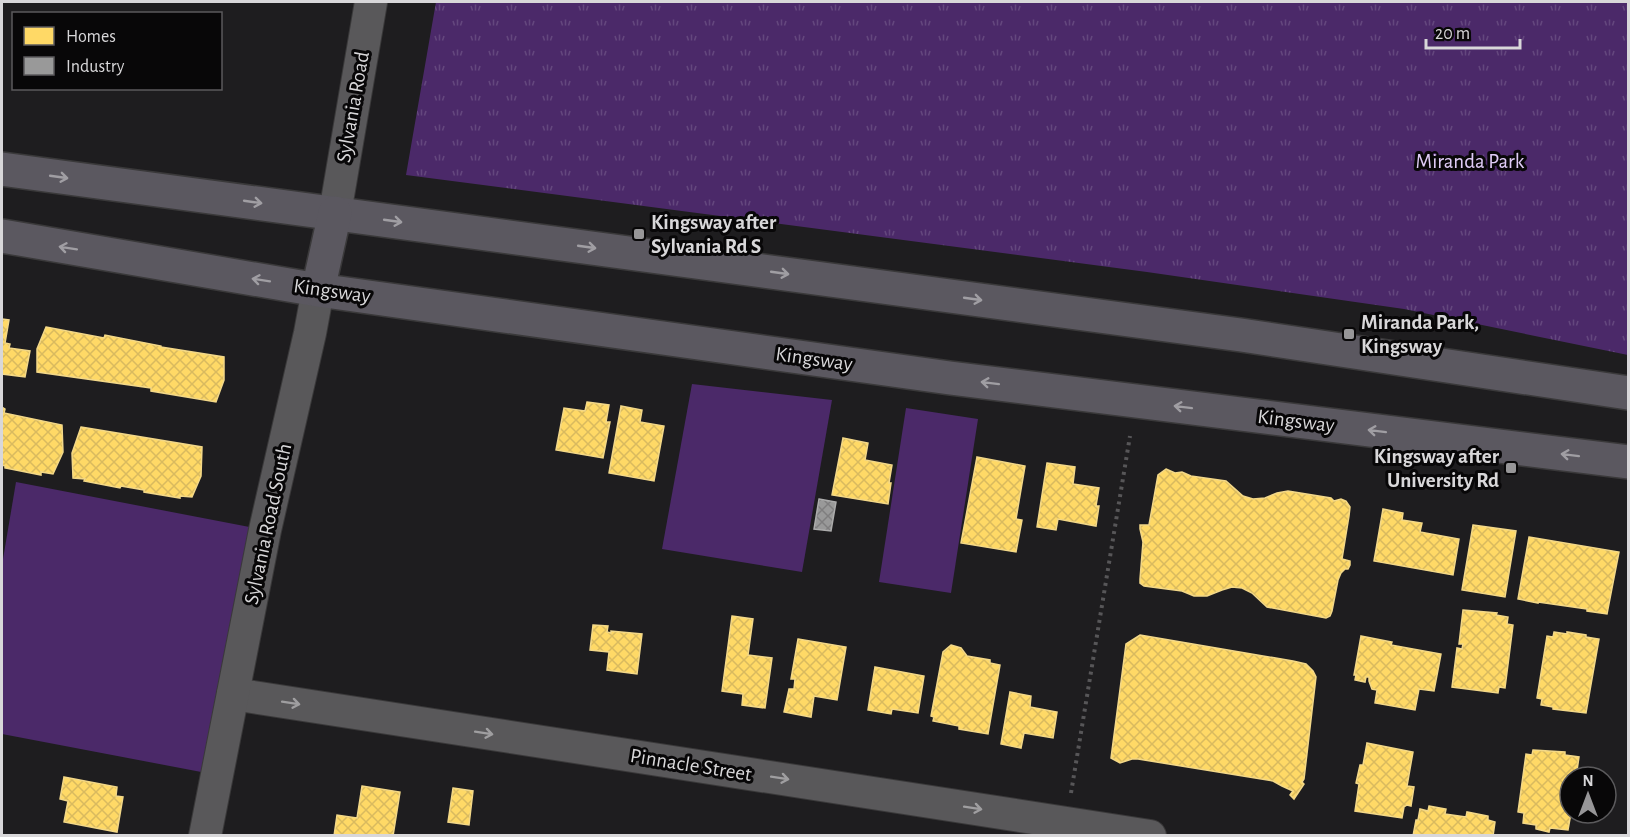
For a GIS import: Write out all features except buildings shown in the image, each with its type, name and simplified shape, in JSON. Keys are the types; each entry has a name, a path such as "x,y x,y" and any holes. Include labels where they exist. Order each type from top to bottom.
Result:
{"main road":[{"path":"2,169 1229,333 1629,393"},
{"name":"Sylvania Road South","path":"318,290 335,213"},
{"name":"Kingsway","path":"2,236 318,290 950,378 1629,462"}],"street":[{"name":"Sylvania Road","path":"335,213 371,2"},
{"name":"Sylvania Road South","path":"205,836 265,530 318,290"},
{"name":"Pinnacle Street","path":"233,694 1150,836"}],"path":[{"path":"1067,823 1130,436"}],"green space":[{"name":"Miranda Park","path":"436,2 1628,2 1628,355 1404,309 1147,272 406,175"},
{"path":"692,384 832,400 802,572 662,549"},
{"path":"906,408 978,419 951,593 879,582"},
{"path":"16,482 265,530 217,775 2,734 2,565"}],"place":[{"name":"Kingsway after Sylvania Rd S","path":"639,234"},
{"name":"Miranda Park, Kingsway","path":"1349,334"},
{"name":"Kingsway after University Rd","path":"1511,468"}]}
